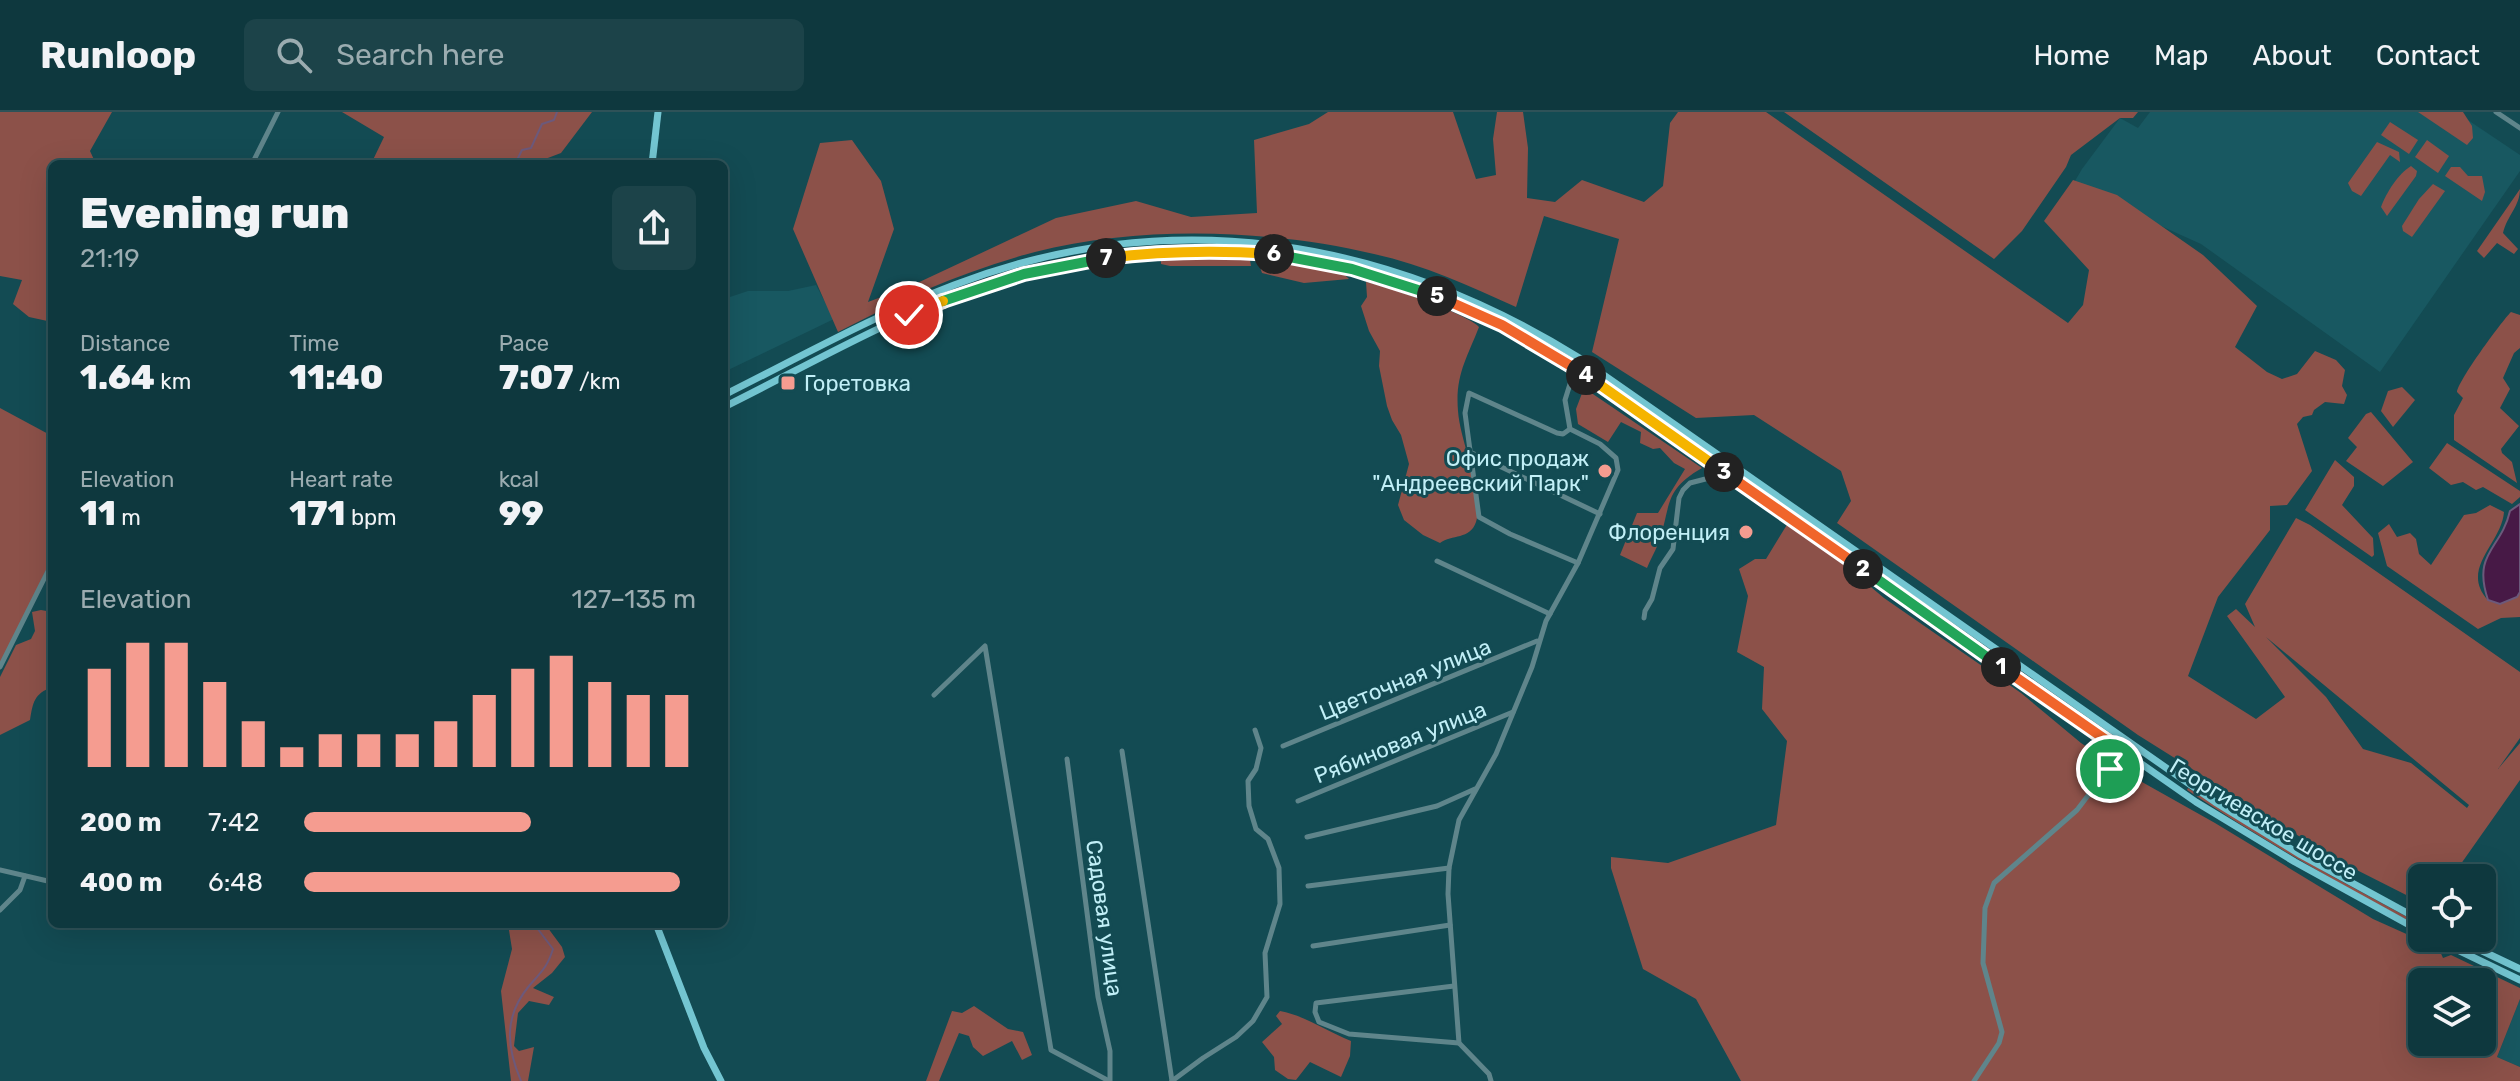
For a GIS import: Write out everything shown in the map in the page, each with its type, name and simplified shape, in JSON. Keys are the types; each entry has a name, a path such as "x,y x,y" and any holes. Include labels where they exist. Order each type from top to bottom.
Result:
{"main road":[{"path":"652,160 658,112"},
{"name":"Георгиевское шоссе","path":"728,393 941,290 997,270 1070,252 1148,242 1235,241 1300,248 1354,259 1420,279 1469,299 1567,350 2215,802 2301,855 2408,913"},
{"name":"Георгиевское шоссе","path":"728,405 893,323 961,293 1070,263 1161,252 1221,251 1279,255 1374,275 1482,315 1575,368 2196,802 2274,850 2408,924"},
{"path":"658,928 704,1048 721,1081"},
{"path":"2462,952 2520,980"},
{"path":"2484,952 2520,969"}],"street":[{"path":"254,160 278,112"},
{"path":"2496,112 2520,128"},
{"path":"1570,429 1565,400 1575,368"},
{"path":"1570,429 1563,434 1557,433 1469,393 1465,413 1479,517 1578,563"},
{"path":"1491,1081 1489,1074 1459,1043 1449,868 1459,820 1496,754 1550,614 1578,563 1618,470 1616,458 1600,444 1570,429"},
{"path":"1471,453 1600,514"},
{"path":"1644,618 1660,568 1673,549 1679,498 1683,490 1690,483 1717,476 1722,471"},
{"path":"1437,561 1550,614"},
{"path":"0,667 48,571"},
{"name":"Цветочная улица","path":"1283,746 1539,641"},
{"path":"934,695 985,646 1051,1050 1109,1081"},
{"name":"Рябиновая улица","path":"1298,801 1513,712"},
{"path":"1122,751 1172,1081 1236,1037 1253,1021 1267,997 1265,953 1280,904 1279,868 1268,839 1256,829 1249,806 1248,781 1256,769 1261,748 1255,730"},
{"path":"1974,1081 1999,1043 2002,1032 1983,963 1985,908 1994,883 2077,810 2122,751 2140,751"},
{"name":"Садовая улица","path":"1067,759 1098,997 1110,1051 1109,1081"},
{"path":"1307,837 1437,806 1477,789"},
{"path":"1308,886 1449,868"},
{"path":"0,870 48,881"},
{"path":"0,910 20,890 25,876"},
{"path":"1313,946 1450,925"},
{"path":"1454,986 1316,1003 1315,1012 1319,1022 1349,1034 1459,1043"}],"shaded area":[{"path":"0,112 112,112 90,151 94,160 48,160 48,321 29,317 13,304 22,280 0,276"},
{"path":"342,112 592,112 561,153 543,160 373,160 384,137"},
{"path":"1328,112 1453,112 1476,179 1496,175 1493,139 1497,112 1523,112 1528,148 1527,198 1555,202 1582,180 1644,202 1663,186 1670,123 1678,112 1766,112 2068,323 2083,305 2089,270 2044,221 2073,180 2117,195 2203,255 2257,306 2235,347 2267,372 2282,379 2297,374 2315,351 2336,360 2345,370 2342,386 2347,395 2344,404 2325,402 2297,424 2312,471 2287,505 2270,506 2270,530 2218,597 2188,676 2256,719 2285,697 2227,616 2236,609 2255,627 2245,604 2296,518 2520,672 2520,738 2498,769 2520,743 2520,780 2461,864 2408,864 2408,896 2337,860 2138,735 1837,523 1851,501 1841,471 1754,415 1696,418 1592,352 1619,239 1544,216 1516,307 1411,264 1333,246 1248,235 1118,237 1035,252 984,267 910,297 838,332 793,229 820,143 852,140 881,181 894,229 868,302 913,285 1056,218 1136,201 1191,217 1257,213 1254,140 1309,124","holes":["2266,637 2469,805 2467,808 2411,763 2363,749 2326,697"]},
{"path":"1784,112 2138,112 2133,118 2120,118 2071,155 2022,231 1994,259"},
{"path":"2150,112 2456,112 2520,155 2520,171 2380,372 2201,244 2072,186 2120,118 2138,128"},
{"path":"2418,112 2463,112 2472,126 2473,138 2467,145"},
{"path":"2390,122 2418,140 2409,154 2381,135"},
{"path":"2427,140 2449,156 2438,173 2415,157"},
{"path":"2377,142 2399,152 2400,162 2390,155 2361,196 2352,191 2348,183"},
{"path":"2411,166 2417,171 2416,176 2387,216 2381,207 2383,202 2397,179"},
{"path":"2451,167 2460,167 2468,176 2482,176 2485,192 2482,201 2445,176"},
{"path":"2433,184 2445,191 2412,237 2403,231 2402,226"},
{"path":"2520,189 2518,201 2503,233 2518,249 2514,254 2497,243 2484,258 2477,251"},
{"path":"1177,246 1258,249 1148,249 1091,255 999,277 913,308 931,298 990,277 1042,263 1095,253"},
{"path":"1161,258 1245,259 1250,260 1251,266 1170,266 1161,264"},
{"path":"1264,260 1344,274 1349,279 1304,283 1262,273 1260,267"},
{"path":"1366,282 1444,308 1479,327 1458,387 1460,424 1477,497 1476,522 1470,532 1440,543 1423,535 1404,520 1398,505 1409,464 1401,435 1387,406 1379,366 1380,351 1361,306 1367,297"},
{"path":"816,285 834,319 728,370 728,298 748,291 788,291"},
{"path":"2511,312 2520,315 2520,348 2514,353 2503,378 2510,389 2500,408 2519,426 2501,449 2512,462 2517,483 2454,440 2454,415 2463,398 2457,392 2459,386"},
{"path":"1590,373 2114,737 2113,739"},
{"path":"2402,387 2415,400 2393,427 2381,411 2388,391"},
{"path":"1584,388 1702,468 1674,492 1647,568 1620,555 1637,513 1658,513 1685,469 1674,463 1660,448 1653,449 1640,443 1641,432 1621,422 1608,442 1578,424 1576,409"},
{"path":"0,408 48,434 48,566 0,670"},
{"path":"2371,412 2413,462 2383,486 2346,461 2357,447 2348,438 2366,414"},
{"path":"2447,443 2520,491 2520,497 2512,504 2483,487 2476,490 2463,482 2451,485 2429,468"},
{"path":"2335,460 2354,477 2354,486 2342,505 2373,538 2372,557 2305,510"},
{"path":"2520,504 2520,592 2517,597 2500,604 2488,600 2483,571 2510,511"},
{"path":"2490,505 2504,512 2502,523 2480,567 2480,589 2488,600 2517,597 2520,592 2520,617 2501,618 2478,629 2387,566 2378,533 2389,524 2397,537 2410,533 2416,539 2419,554 2431,565 2464,515 2476,513"},
{"path":"1788,523 1828,551 1884,598 2021,693 2081,743 2126,773 2373,919 2408,935 2408,952 2440,952 2443,958 2451,955 2478,968 2408,968 2408,1056 2496,1056 2496,977 2520,988 2520,999 2497,1057 2520,1067 2520,1081 1741,1081 1696,999 1643,969 1611,868 1611,857 1668,863 1776,825 1787,741 1762,709 1764,667 1737,652 1748,596 1739,569 1755,559 1766,559"},
{"path":"48,611 48,689 35,699 30,720 0,735 0,677 16,645 31,639 35,631 32,612"},
{"path":"2187,790 2408,917 2408,920 2274,845"},
{"path":"509,928 548,928 562,947 565,957 552,973 533,988 554,997 549,1005 529,1001 518,1013 514,1046 519,1051 534,1047 528,1081 511,1081 501,991 512,949"},
{"path":"2520,999 2520,1067 2497,1057"},
{"path":"974,1006 1008,1029 1023,1032 1032,1055 1022,1060 1012,1041 983,1056 973,1047 969,1036 959,1033 939,1081 926,1081 952,1011 962,1013"},
{"path":"1280,1011 1351,1041 1350,1056 1341,1077 1310,1062 1296,1080 1288,1079 1275,1070 1274,1057 1262,1042 1282,1024 1276,1016"}],"waterway":[{"name":"Горетовка","path":"517,160 522,150 531,148 542,124 554,120 557,112"},
{"name":"Горетовка","path":"521,1081 510,1043 512,1020 521,997 546,965 553,949 537,928"}],"place":[{"name":"Горетовка","path":"788,383"},
{"name":"Офис продаж \"Андреевский Парк\"","path":"1605,471"},
{"name":"Флоренция","path":"1746,532"}],"route":[{"path":"909,315 985,285 1070,263 1146,253 1205,250 1304,258 1374,275 1443,298 1528,339 1601,385 2122,751 2110,769"}]}
